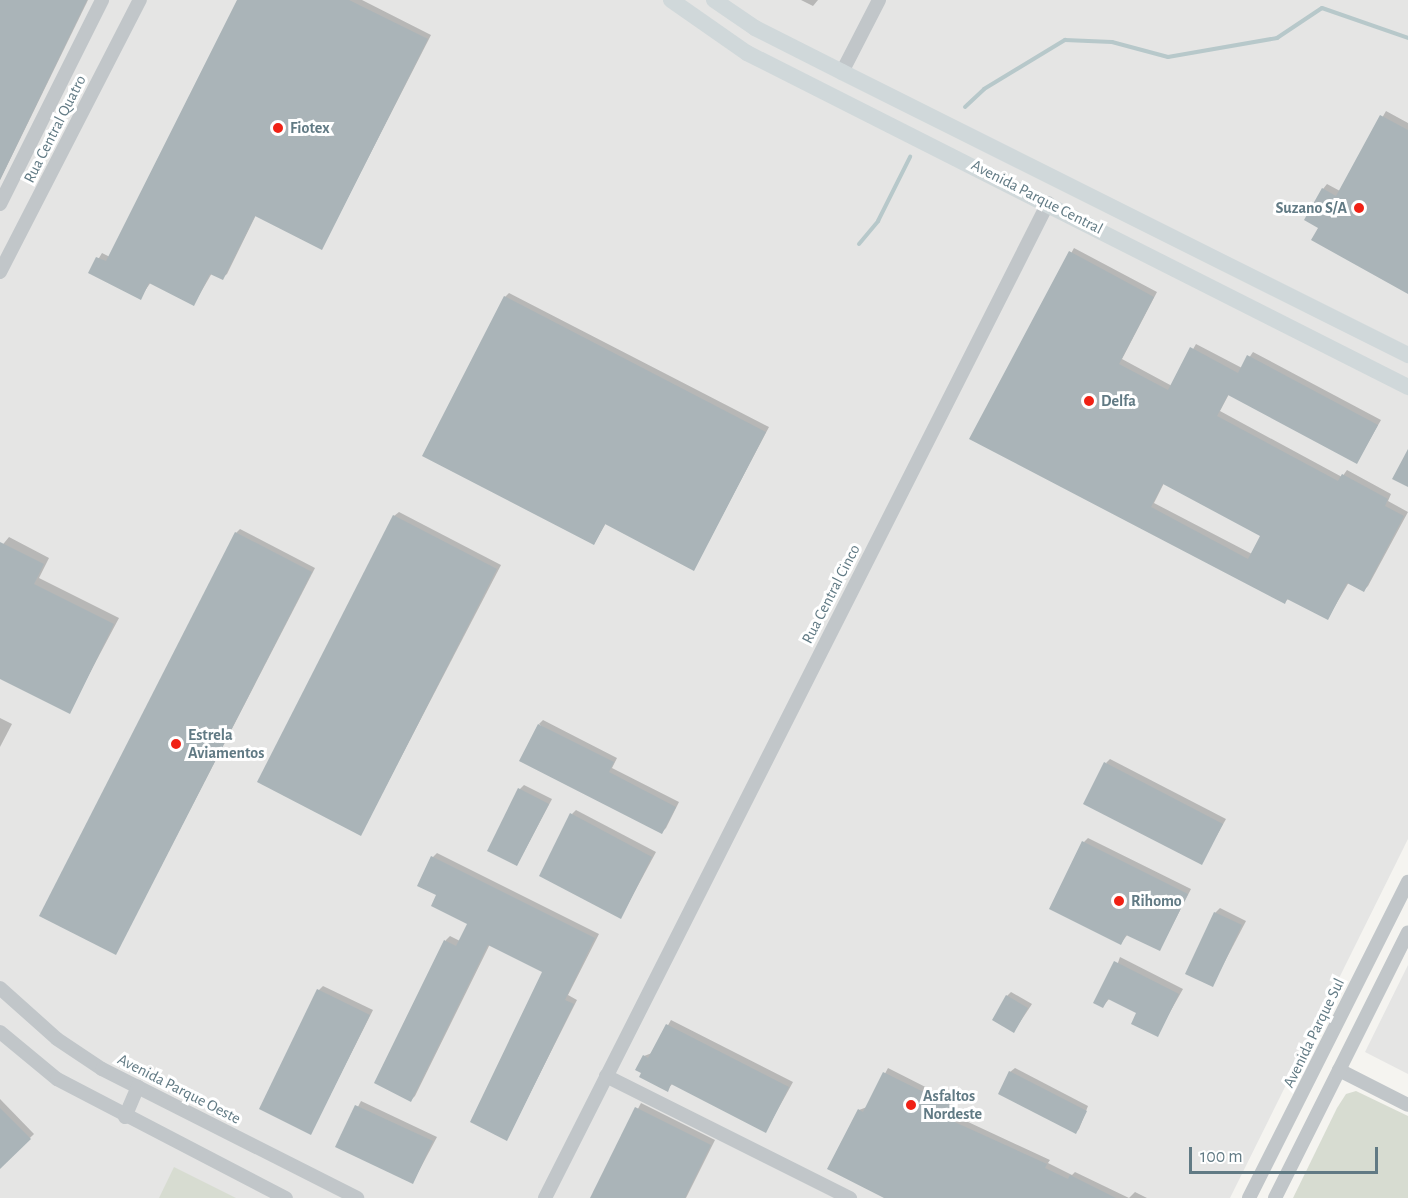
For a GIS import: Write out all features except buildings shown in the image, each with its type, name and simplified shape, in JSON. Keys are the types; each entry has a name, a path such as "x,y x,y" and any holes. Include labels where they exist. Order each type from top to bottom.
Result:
{"main road":[{"name":"Avenida Parque Central","path":"671,0 747,53 1048,203 1408,387"},
{"name":"Avenida Parque Central","path":"714,0 756,28 842,72 1408,355"}],"street":[{"path":"0,204 102,0"},
{"name":"Rua Central Quatro","path":"0,272 140,0"},
{"path":"842,72 879,0"},
{"name":"Rua Central Cinco","path":"545,1198 1048,203"},
{"name":"Avenida Parque Sul","path":"1249,1198 1408,882"},
{"path":"1275,1198 1408,932"},
{"name":"Avenida Parque Oeste","path":"0,988 78,1054 138,1087 357,1198"},
{"path":"0,1032 57,1078 125,1117 286,1198"},
{"path":"1340,1070 1408,1105"},
{"path":"606,1076 850,1198"},
{"path":"125,1117 138,1087"}],"shaded area":[{"path":"0,0 1408,0 1408,839 1230,1198 0,1198"},
{"path":"1408,965 1408,1074 1365,1052"},
{"path":"1356,1091 1408,1116 1408,1198 1293,1198 1337,1108 1346,1094"},
{"path":"174,1167 236,1198 159,1198"}],"waterway":[{"path":"965,107 984,89 1065,40 1112,42 1168,57 1277,38 1322,8 1408,38"},
{"path":"859,244 878,221 910,157"}],"place":[{"name":"Fiotex","path":"278,128"},
{"name":"Suzano S/A","path":"1359,208"},
{"name":"Delfa","path":"1089,401"},
{"name":"Estrela Aviamentos","path":"176,744"},
{"name":"Rihomo","path":"1119,901"},
{"name":"Asfaltos Nordeste","path":"911,1105"}]}
